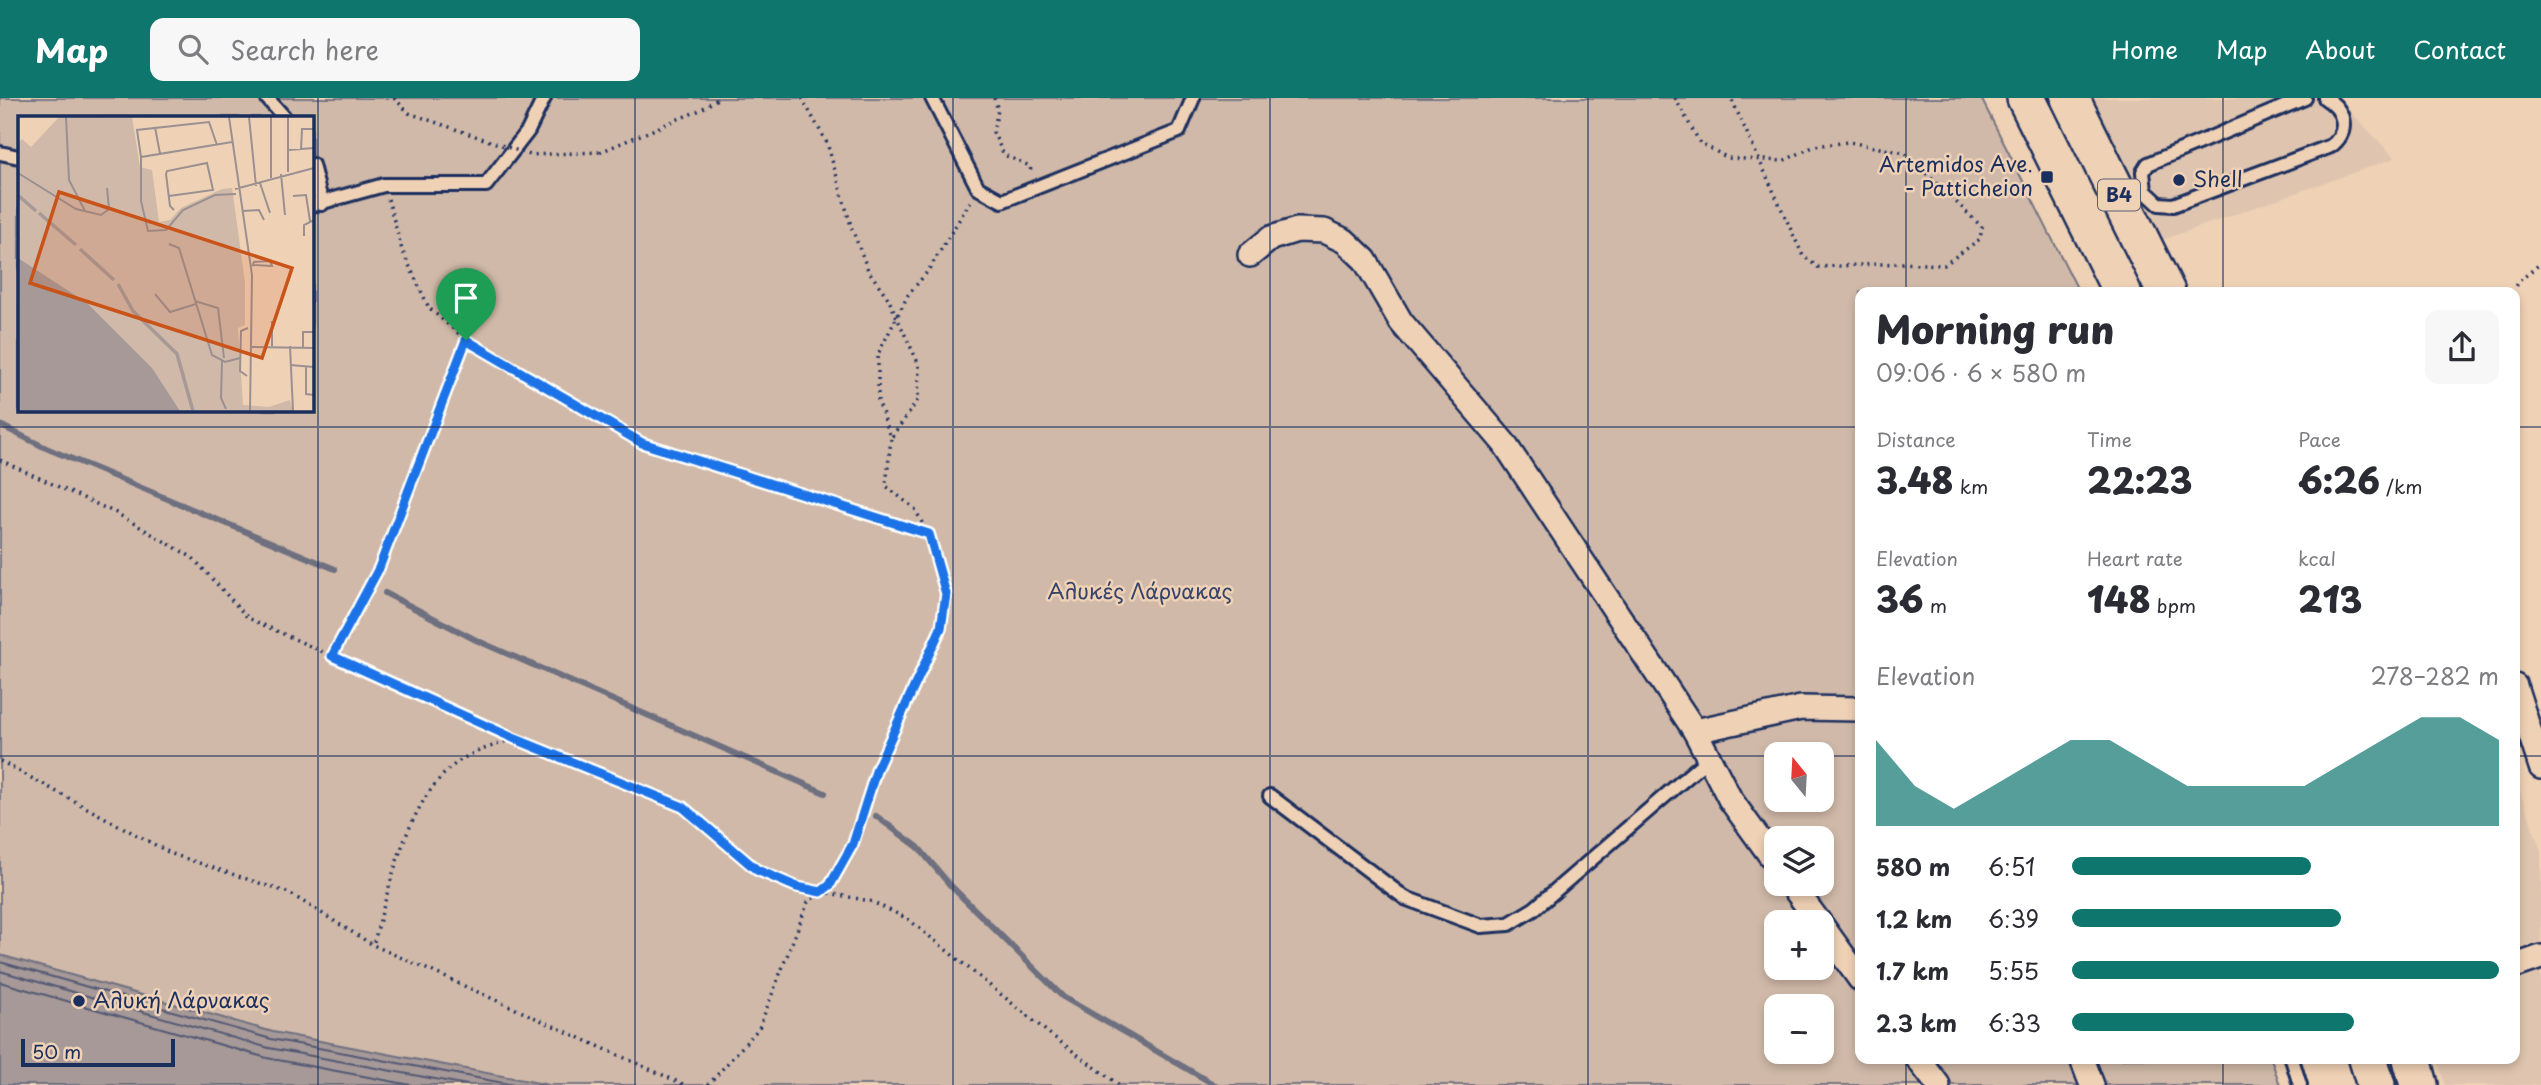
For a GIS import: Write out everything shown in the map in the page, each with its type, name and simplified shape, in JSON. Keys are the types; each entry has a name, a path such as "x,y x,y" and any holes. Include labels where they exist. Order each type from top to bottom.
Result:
{"main road":[{"name":"B4","path":"2026,98 2120,287"},
{"name":"B4","path":"2070,98 2164,287"},
{"path":"2370,1064 2376,1085"},
{"path":"2413,1064 2419,1085"}],"street":[{"path":"1250,255 1271,238 1297,230 1324,231 1345,241 1365,260 1401,322 1504,443 1695,731 1730,799 1764,846"},
{"path":"2520,702 2541,767"},
{"path":"1695,731 1801,708 1855,709"},
{"path":"1834,943 1855,972"},
{"path":"2520,964 2541,957"},
{"path":"1922,1064 1938,1085"},
{"path":"2084,1064 2092,1085"}],"lane":[{"path":"267,98 283,116"},
{"path":"313,173 317,204 384,185 486,185 528,131 544,98"},
{"path":"932,98 978,188 1002,201 1180,131 1193,98"},
{"path":"2305,98 2148,164 2143,172 2145,191 2159,204 2173,205 2331,146 2342,138 2344,128 2341,114 2325,98"},
{"path":"0,153 18,157"},
{"path":"1270,796 1405,898 1481,926 1509,924 1534,909 1709,758"},
{"path":"2294,1064 2300,1085"}],"path":[{"path":"394,98 409,113 530,155 600,152 678,121 719,98"},
{"path":"802,98 827,143 852,229 868,270 888,298 896,321 919,365 918,401 891,438"},
{"path":"994,98 998,110 993,132 1004,155 1030,166 1035,188"},
{"path":"1675,98 1700,143 1728,158 1761,162 1783,161 1815,146 1849,142 1905,153 1982,227 1980,239 1944,265 1902,263 1818,267 1803,256 1761,162 1731,98"},
{"path":"384,185 402,250 429,307 466,340 642,443 929,534"},
{"path":"708,1085 759,1028 808,902 830,885 853,844 877,768 941,628 946,594 929,534 915,509 886,486 891,438 878,400 878,354 908,295 928,271 978,188"},
{"path":"2515,287 2541,263"},
{"path":"332,656 379,568 466,340"},
{"path":"0,460 116,513 193,558 248,618 513,738 683,807 757,870 797,887 870,901 908,919 1051,1035 1119,1085"},
{"path":"373,945 408,826 424,800 457,762 513,738"},
{"path":"0,761 172,854 289,893 373,945 685,1085"}],"shaded area":[{"path":"2089,98 2337,98 2395,158 2159,241"},
{"path":"2520,791 2541,851 2541,1085 2445,1085 2439,1064 2520,1064"}],"green space":[{"name":"Αλυκές Λάρνακας","path":"0,98 1981,98 2076,287 1855,287 1855,1064 2273,1064 2280,1085 0,1085"}],"water":[{"name":"Αλυκή Λάρνακας","path":"0,955 273,1032 549,1085 0,1085"}],"waterway":[{"path":"0,425 46,448 335,569"},
{"path":"385,593 476,640 825,793"},
{"path":"876,816 918,847 950,885 1063,997 1215,1085"}],"place":[{"name":"Artemidos Ave. - Patticheion","path":"2047,177"},
{"name":"Shell","path":"2179,180"},
{"name":"Αλυκή Λάρνακας","path":"79,1001"}],"route":[{"path":"466,340 642,443 929,534 937,573 946,594 941,628 923,673 877,768 853,844 830,885 821,892 797,887 757,870 683,807 513,738 332,656 379,568 466,340"}]}
